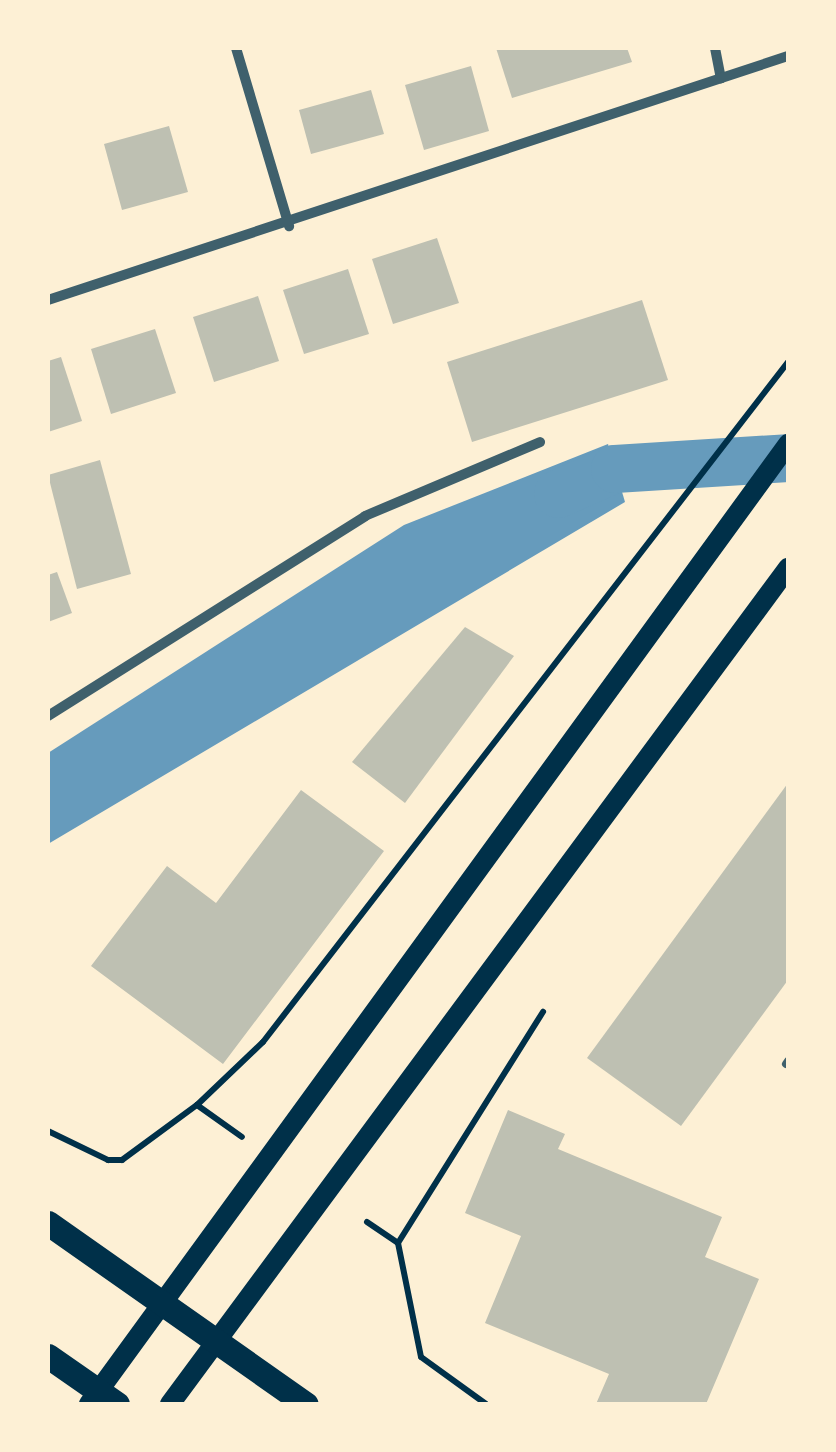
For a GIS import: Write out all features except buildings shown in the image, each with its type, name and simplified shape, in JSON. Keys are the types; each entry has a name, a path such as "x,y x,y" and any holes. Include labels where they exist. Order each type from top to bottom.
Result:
{"main road":[{"path":"48,1356 101,1400 160,1302 788,444"},
{"path":"170,1404 788,568"},
{"path":"48,1223 306,1404"}],"street":[{"path":"236,48 290,226"},
{"path":"715,48 721,78"},
{"path":"48,300 290,226 788,56"},
{"path":"48,716 366,516 540,442"}],"path":[{"path":"48,1131 108,1160 122,1160 197,1105 263,1042 788,362"},
{"path":"486,1404 422,1357 398,1243 543,1012"},
{"path":"197,1105 243,1138"},
{"path":"366,1222 398,1243"}],"water":[{"path":"608,444 625,502 48,844 48,753 404,525"}],"waterway":[{"path":"558,494 615,469 788,458"}]}
